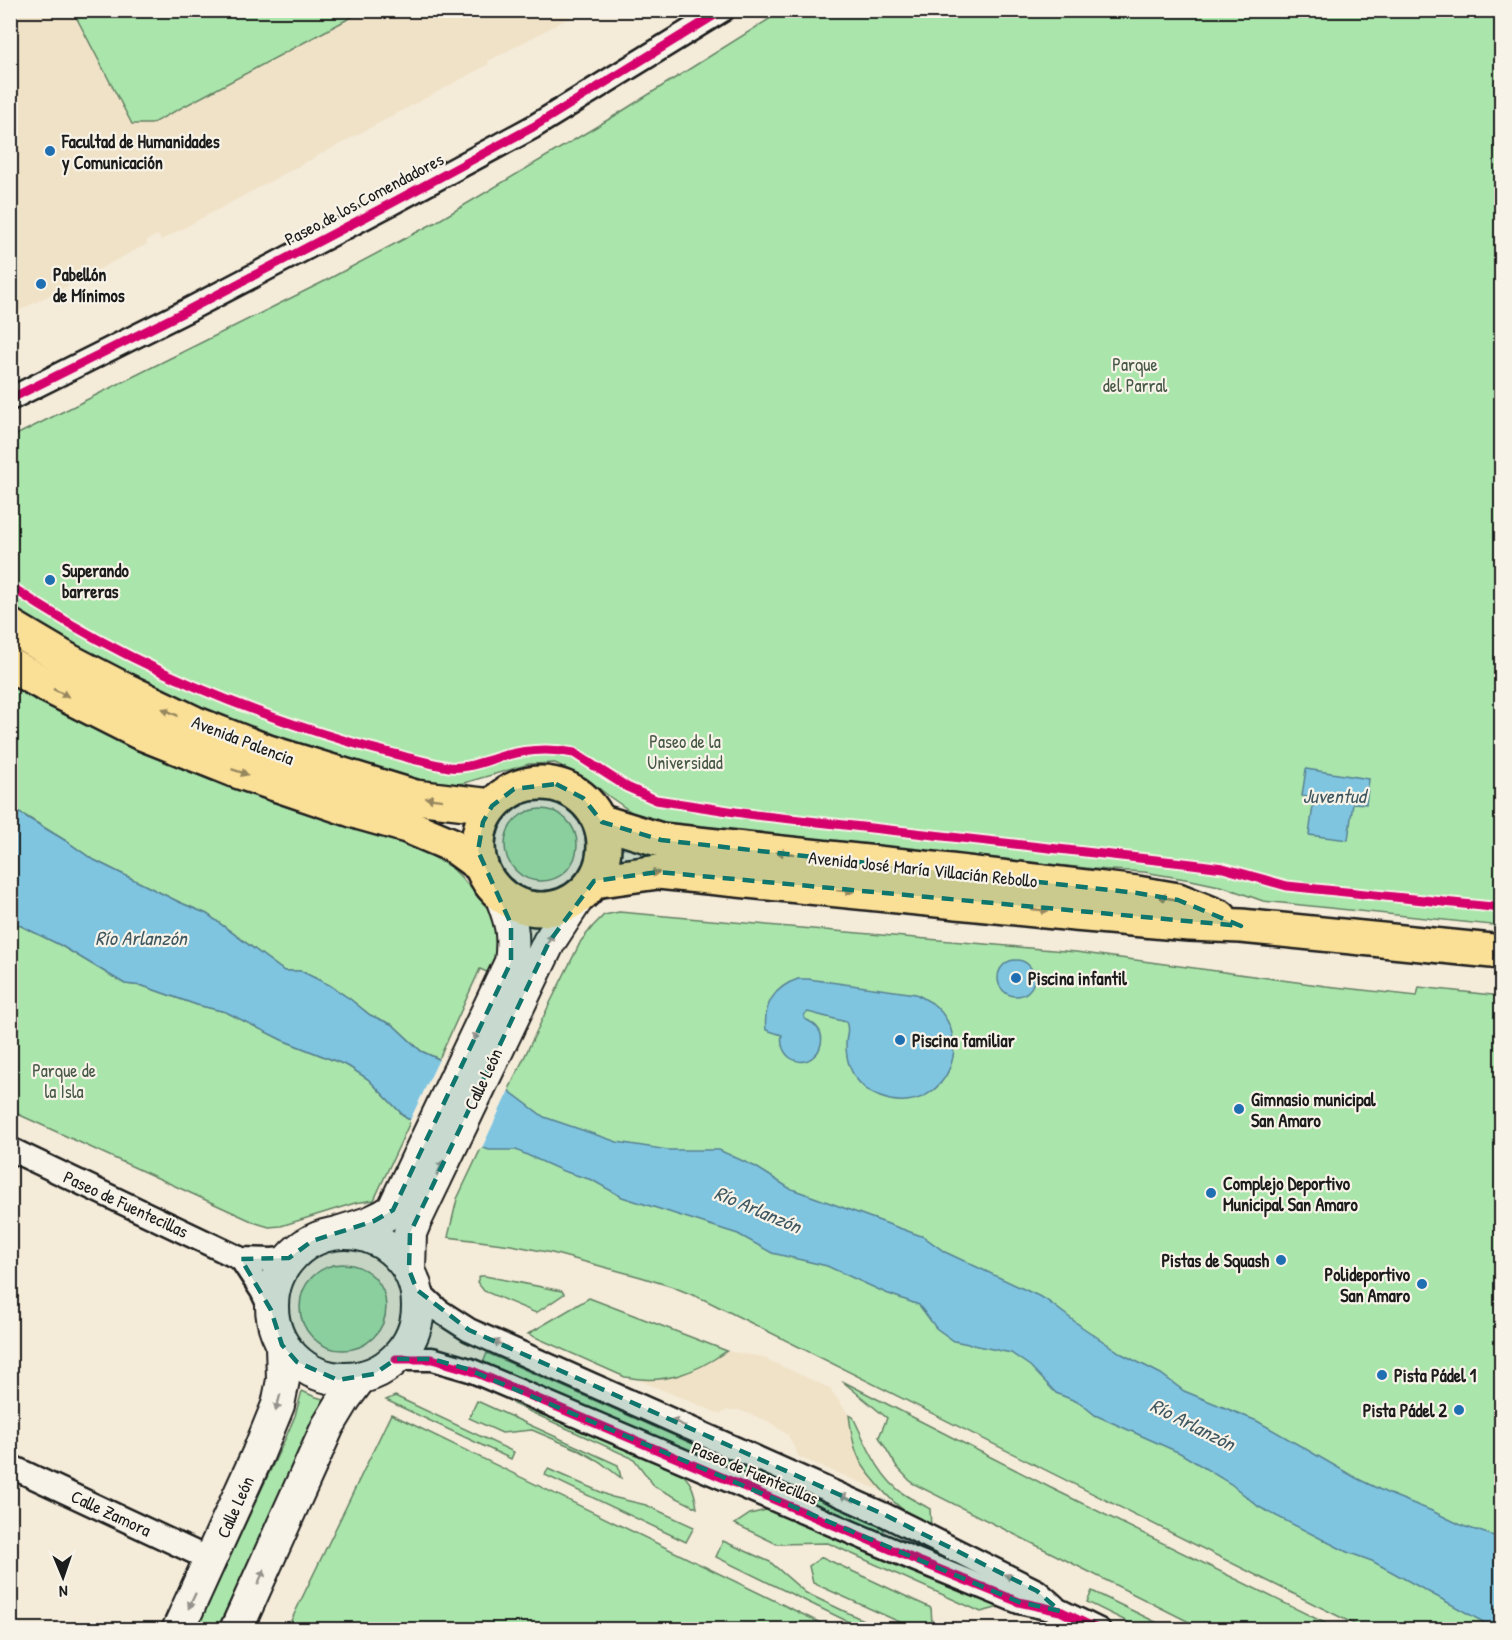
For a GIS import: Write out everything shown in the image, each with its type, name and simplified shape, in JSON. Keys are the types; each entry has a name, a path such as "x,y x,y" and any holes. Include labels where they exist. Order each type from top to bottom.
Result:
{"highway":[{"name":"Avenida Palencia","path":"10,626 69,661 123,689 194,723 268,752 415,797 492,806"},
{"name":"Avenida Palencia","path":"10,665 48,687 139,732 234,770 407,826 452,845 481,866"},
{"path":"530,783 550,783 571,790 583,798 602,822 604,855 600,868 586,889 568,903 557,907 532,908 501,895 487,878 481,866 478,836 492,806 502,796 530,783"},
{"name":"Avenida José María Villacián Rebollo","path":"602,822 661,840 1137,893 1178,900 1241,926"},
{"name":"Avenida José María Villacián Rebollo","path":"586,889 658,872 1502,952"}],"main road":[{"name":"Calle León","path":"413,1280 410,1233 404,1215 514,985 549,942 586,889"},
{"name":"Calle León","path":"501,895 512,924 511,962 514,985"},
{"path":"334,1234 348,1233 363,1236 384,1245 397,1255 413,1280 418,1303 418,1317 411,1339 396,1359 385,1368 360,1378 338,1380 316,1374 297,1362 282,1345 275,1328 271,1310 275,1282 290,1258 312,1240 374,1221 404,1215"},
{"name":"Calle León","path":"178,1629 211,1560 278,1405 283,1380 282,1345"},
{"path":"236,1629 328,1426 360,1378"}],"street":[{"name":"Paseo de los Comendadores","path":"10,399 219,293 533,127 723,10"},
{"name":"Paseo de Fuentecillas","path":"10,1149 241,1259 290,1258"},
{"path":"241,1259 271,1310"},
{"name":"Paseo de Fuentecillas","path":"413,1280 438,1310 469,1330 885,1515 1037,1591 1060,1611"},
{"name":"Paseo de Fuentecillas","path":"396,1359 432,1359 470,1370 906,1556 1019,1602 1060,1611 1099,1629"},
{"name":"Calle Zamora","path":"10,1466 211,1560"}],"highlighted area":[{"path":"556,784 583,798 602,822 661,840 1137,893 1178,900 1241,926 658,872 594,881 549,942 410,1233 409,1270 417,1290 469,1330 885,1515 1037,1591 1060,1611 1019,1602 467,1369 432,1359 396,1359 374,1374 338,1380 297,1362 282,1345 271,1310 241,1259 289,1258 312,1241 374,1221 393,1210 511,962 511,924 478,851 483,822 492,806 514,789"}],"shaded area":[{"path":"11,11 582,11 488,61 489,64 161,240 158,235 151,238 146,241 147,244 11,315"},
{"path":"727,1351 762,1357 829,1388 849,1415 852,1441 858,1458 882,1491 799,1457 788,1435 768,1421 739,1410 727,1410 720,1414 636,1379 659,1380 710,1362"}],"green space":[{"path":"73,11 363,11 151,124 132,124"},
{"name":"Parque del Parral","path":"782,11 1501,11 1501,926 1263,901 1224,887 1144,872 1094,869 667,823 633,813 586,778 555,763 529,764 464,783 448,785 418,780 364,766 259,732 187,704 63,639 11,605 10,438 323,282 436,222 616,115"},
{"path":"10,682 112,737 230,786 407,841 452,868 486,906 501,930 496,976 480,969 439,1059 421,1051 393,1025 370,1015 329,985 301,971 284,971 207,914 92,859 11,807"},
{"path":"534,809 548,809 567,819 577,838 577,852 567,871 548,881 534,881 515,871 505,852 505,838 515,819"},
{"path":"619,912 1076,952 1417,996 1419,987 1501,996 1501,1629 1364,1629 705,1300 641,1277 552,1253 448,1237 457,1199 581,941 604,915"},
{"name":"Parque de la Isla","path":"11,921 60,945 125,984 143,986 197,1005 226,1012 282,1040 348,1066 368,1079 406,1118 411,1120 374,1200 355,1203 281,1226 269,1227 11,1111"},
{"path":"343,1264 359,1268 373,1277 382,1291 386,1307 382,1323 373,1337 359,1346 343,1350 327,1346 313,1337 304,1323 300,1307 304,1291 313,1277 327,1268"},
{"path":"480,1276 562,1291 564,1294 536,1313 484,1291 477,1282"},
{"path":"589,1298 727,1351 679,1375 640,1379 625,1377 528,1334"},
{"path":"487,1353 777,1481 776,1491 483,1363"},
{"path":"842,1381 1051,1488 1337,1629 1203,1629 912,1483 897,1467 879,1437 887,1418"},
{"path":"302,1391 326,1400 217,1629 196,1630 286,1437"},
{"path":"395,1396 514,1452 511,1459 386,1400"},
{"path":"517,1398 675,1467 691,1485 697,1508 655,1487 634,1459 513,1404"},
{"path":"477,1401 618,1465 621,1478 600,1462 577,1449 532,1430 502,1433 469,1418"},
{"path":"391,1414 833,1629 287,1629"},
{"path":"849,1415 853,1417 874,1460 888,1479 905,1495 930,1509 931,1528 893,1501 865,1469 854,1446"},
{"path":"548,1469 612,1497 646,1505 694,1527 686,1542 545,1475"},
{"path":"810,1496 883,1528 884,1532 881,1535 809,1503 807,1499"},
{"path":"770,1509 1000,1607 981,1612 828,1543 777,1544 735,1524 750,1514"},
{"path":"723,1541 770,1562 806,1593 882,1629 863,1629 716,1557"},
{"path":"822,1557 931,1608 932,1623 926,1629 915,1629 813,1583 809,1566"},
{"path":"1092,1591 1170,1629 1142,1629 1087,1602"}],"water":[{"name":"Juventud","path":"1306,769 1369,779 1366,804 1353,803 1348,840 1309,835 1314,798 1302,796"},
{"name":"Río Arlanzón","path":"10,807 92,859 207,914 284,971 301,971 329,985 370,1015 393,1025 421,1051 509,1091 544,1117 617,1142 668,1150 719,1150 756,1167 789,1188 924,1237 945,1252 1045,1299 1122,1354 1161,1374 1184,1391 1257,1421 1356,1478 1387,1493 1463,1526 1501,1538 1501,1629 1496,1629 1372,1561 1347,1552 1259,1507 1231,1484 1180,1453 1095,1415 1080,1403 1056,1393 1030,1366 1011,1353 954,1341 936,1328 919,1305 886,1293 827,1266 772,1253 738,1234 622,1197 592,1180 563,1171 516,1150 489,1150 406,1118 368,1079 348,1066 282,1040 226,1012 197,1005 143,986 125,984 60,945 11,921"},
{"name":"Piscina infantil","path":"1016,960 1029,965 1034,978 1029,991 1016,996 1003,991 998,978 1003,965"},
{"name":"Piscina familiar","path":"798,979 916,994 932,1003 945,1018 952,1035 954,1052 949,1069 940,1084 927,1095 910,1100 890,1100 873,1094 862,1086 850,1069 846,1044 848,1030 846,1022 808,1012 804,1015 805,1019 813,1023 820,1032 822,1039 820,1047 818,1052 808,1060 796,1061 791,1058 783,1049 782,1035 766,1030 766,1013 768,1005 777,992"}],"pier":[{"path":"440,1057 510,1088 481,1150 409,1122"}],"cycle path":[{"path":"10,399 188,310 533,127 723,10"},
{"path":"10,586 129,656 213,694 343,740 439,765 461,767 523,752 564,751 574,753 627,787 656,800 755,815 1223,868 1287,886 1502,908"},
{"path":"396,1359 432,1359 470,1370 916,1560 1019,1602 1060,1611 1099,1630"}],"place":[{"name":"Facultad de Humanidades y Comunicación","path":"50,151"},
{"name":"Pabellón de Mínimos","path":"41,284"},
{"name":"Superando barreras","path":"50,580"},
{"name":"Piscina infantil","path":"1016,978"},
{"name":"Piscina familiar","path":"900,1040"},
{"name":"Gimnasio municipal San Amaro","path":"1239,1109"},
{"name":"Complejo Deportivo Municipal San Amaro","path":"1211,1193"},
{"name":"Pistas de Squash","path":"1281,1260"},
{"name":"Polideportivo San Amaro","path":"1422,1284"},
{"name":"Pista Pádel 1","path":"1382,1375"},
{"name":"Pista Pádel 2","path":"1459,1410"}],"park label":[{"name":"Paseo de la Universidad","path":"685,751"}]}
